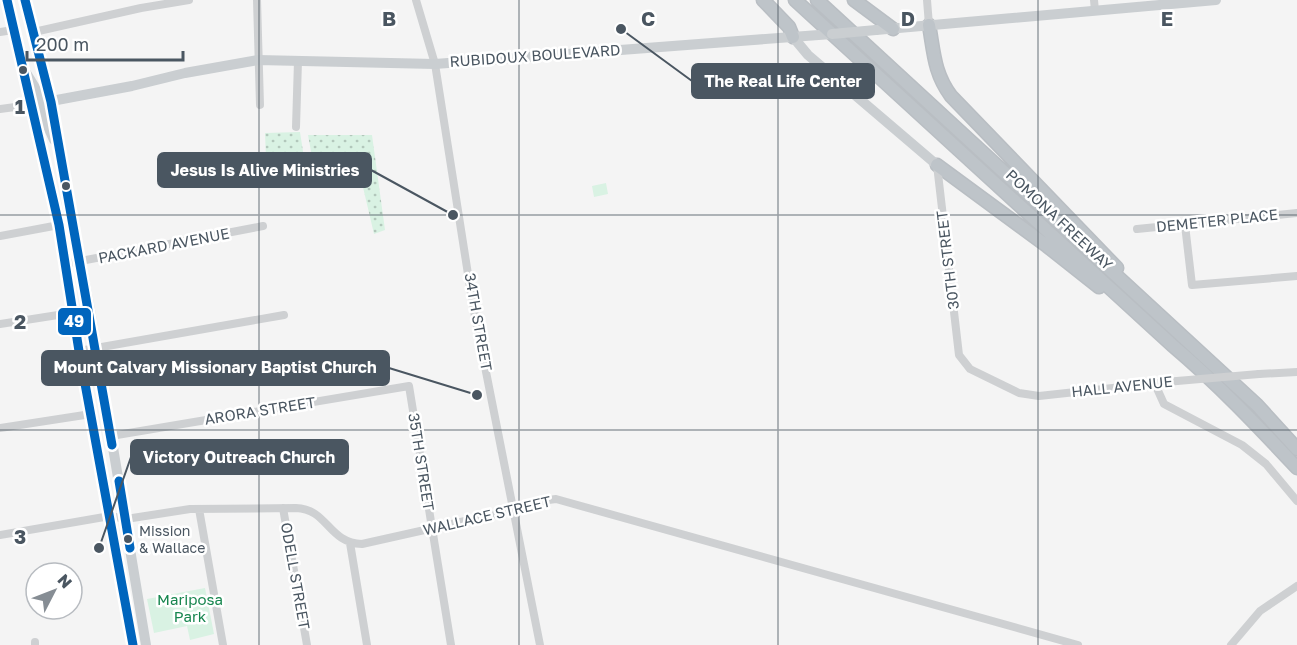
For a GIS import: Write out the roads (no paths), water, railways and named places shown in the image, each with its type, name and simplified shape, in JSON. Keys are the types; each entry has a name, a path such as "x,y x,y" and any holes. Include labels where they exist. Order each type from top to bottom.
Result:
{"highway":[{"path":"763,0 789,27 793,37"},
{"name":"POMONA FREEWAY","path":"795,0 1198,367 1247,414 1297,468"},
{"name":"POMONA FREEWAY","path":"817,0 1257,405 1297,449"},
{"path":"854,0 893,28"},
{"path":"929,25 936,69 951,96 1029,179 1109,257 1141,297"},
{"path":"937,165 1047,246 1172,345"}],"main road":[{"path":"7,0 59,225 79,351 133,645"},
{"path":"26,0 61,154 90,310 146,645"},
{"name":"RUBIDOUX BOULEVARD","path":"30,105 258,60 435,64 812,37 1094,6 1216,0"},
{"path":"793,37 808,55 937,165"},
{"path":"20,64 39,94 51,102"},
{"path":"30,105 41,111 61,154"}],"street":[{"path":"34,32 141,8 189,0"},
{"path":"257,0 260,105"},
{"name":"34TH STREET","path":"416,0 435,64 473,306 540,645"},
{"path":"927,0 929,25"},
{"path":"0,32 13,30"},
{"path":"296,127 298,62"},
{"name":"RUBIDOUX BOULEVARD","path":"0,109 30,105"},
{"name":"30TH STREET","path":"937,165 959,355"},
{"name":"DEMETER PLACE","path":"1137,229 1297,213"},
{"path":"0,236 59,225"},
{"path":"1185,225 1192,285 1297,276"},
{"name":"PACKARD AVENUE","path":"65,264 81,263 263,226"},
{"path":"0,324 90,310"},
{"path":"79,351 284,315"},
{"name":"HALL AVENUE","path":"959,355 970,369 1019,393 1039,396 1177,381 1297,372"},
{"path":"1155,384 1164,404 1242,445 1266,464 1297,501"},
{"name":"ARORA STREET","path":"111,436 409,386"},
{"name":"35TH STREET","path":"409,386 451,645"},
{"path":"0,428 91,414"},
{"name":"WALLACE STREET","path":"350,543 362,544 431,530 514,510 533,502 556,499 1078,645"},
{"path":"0,535 110,516 126,519 176,510 283,508 310,510 320,516 336,535 350,543 367,645"},
{"name":"ODELL STREET","path":"283,508 307,645"},
{"path":"199,509 223,645"},
{"path":"1230,645 1260,611 1297,586"}],"place":[{"name":"The Real Life Center","path":"621,29"},
{"name":"Jesus Is Alive Ministries","path":"453,215"},
{"name":"Mount Calvary Missionary Baptist Church","path":"477,395"},
{"name":"Mission & Wallace","path":"128,539"},
{"name":"Victory Outreach Church","path":"99,548"}],"park label":[{"name":"Mariposa Park","path":"190,608"}]}
